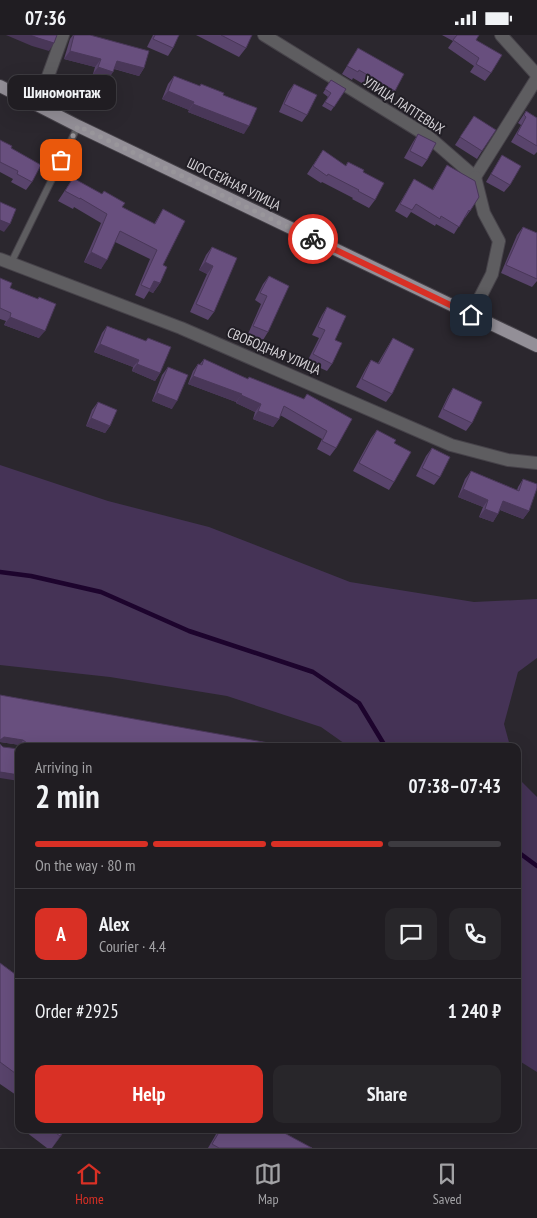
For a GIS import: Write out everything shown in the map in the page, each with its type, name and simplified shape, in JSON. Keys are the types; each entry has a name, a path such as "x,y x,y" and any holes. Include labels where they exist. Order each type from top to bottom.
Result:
{"main road":[{"name":"ШОССЕЙНАЯ УЛИЦА","path":"0,86 78,126 537,346"}],"street":[{"path":"38,105 63,35"},
{"name":"УЛИЦА ЛАПТЕВЫХ","path":"264,35 429,137 475,177"},
{"path":"471,315 492,274 498,241 484,213 475,177 537,77 502,35"},
{"name":"СВОБОДНАЯ УЛИЦА","path":"5,261 182,328 451,445 508,461 537,463"}],"lane":[{"path":"5,261 78,126"}],"shaded area":[{"path":"0,465 108,501 209,527 350,582 474,602 537,599 537,658 518,672 504,724 509,743 344,743 321,727 227,696 110,677 0,665"},
{"path":"521,781 537,797 537,1072 521,1062"}],"building":[{"path":"30,35 57,35 54,43"},
{"path":"74,35 90,35 149,51 144,68 117,61 113,72 98,67 101,59 70,51"},
{"path":"155,35 179,35 173,48 153,39"},
{"path":"221,35 252,35 246,48"},
{"path":"457,35 479,35 476,40 502,55 491,73 476,64 479,58 453,40"},
{"path":"358,48 404,74 395,91 359,70 358,72 347,66"},
{"path":"174,76 200,86 201,84 257,108 249,126 193,104 194,102 168,91"},
{"path":"331,80 346,89 334,107 325,102 331,93 325,89"},
{"path":"294,84 317,95 307,115 284,104"},
{"path":"526,111 537,118 537,146 517,134 526,117 524,115"},
{"path":"474,116 496,130 482,151 460,137"},
{"path":"418,134 436,143 427,160 410,151"},
{"path":"0,140 41,165 32,182 17,174 18,171 0,162"},
{"path":"323,150 346,166 348,162 384,183 375,200 328,174 327,176 313,166"},
{"path":"502,155 521,166 510,185 491,174"},
{"path":"447,165 475,181 479,197 459,227 441,216 440,219 416,204 412,210 400,204 414,179 433,190"},
{"path":"73,178 102,194 104,191 125,203 122,207 155,224 163,209 185,221 163,265 167,267 160,283 154,281 150,289 141,285 157,250 120,231 107,260 91,252 107,214 65,191"},
{"path":"0,202 16,209 10,224 0,220"},
{"path":"523,227 537,233 537,279 506,265"},
{"path":"212,247 237,258 214,312 196,304 213,266 205,262"},
{"path":"269,276 289,286 268,332 253,326 267,296 260,293"},
{"path":"0,278 12,283 10,288 56,304 45,331 10,317 11,313 0,308"},
{"path":"327,307 346,316 335,340 342,343 332,364 313,354 325,330 318,327"},
{"path":"107,326 146,341 148,338 171,347 160,373 137,364 139,360 100,344"},
{"path":"393,338 414,349 392,394 362,379 371,360 379,364"},
{"path":"204,359 248,379 249,377 304,399 307,394 352,419 336,448 322,441 327,431 284,406 279,419 258,411 261,404 242,394 193,376 198,364 202,365"},
{"path":"168,367 188,375 177,401 157,393"},
{"path":"453,388 482,402 472,423 443,409"},
{"path":"98,402 117,410 110,426 91,418"},
{"path":"377,430 396,440 394,443 411,452 394,482 359,463"},
{"path":"432,448 450,457 440,477 422,468"},
{"path":"471,471 519,491 523,479 537,484 529,511 503,501 498,514 485,509 488,500 463,489"},
{"path":"0,695 269,743 27,743 23,740 4,737 0,740"},
{"path":"0,744 3,747 15,748 15,774 0,772"},
{"path":"0,963 15,974 15,1073 0,1062"},
{"path":"219,1133 284,1133 312,1148 219,1148 212,1144"}],"waterway":[{"path":"0,572 31,576 101,592 189,631 313,672 359,703 383,743"},
{"path":"521,854 537,866"}],"way so far":[{"path":"61,160 78,126 313,239"}],"place":[{"name":"Шиномонтаж","path":"61,160"}],"route":[{"path":"313,239 471,315"}]}
